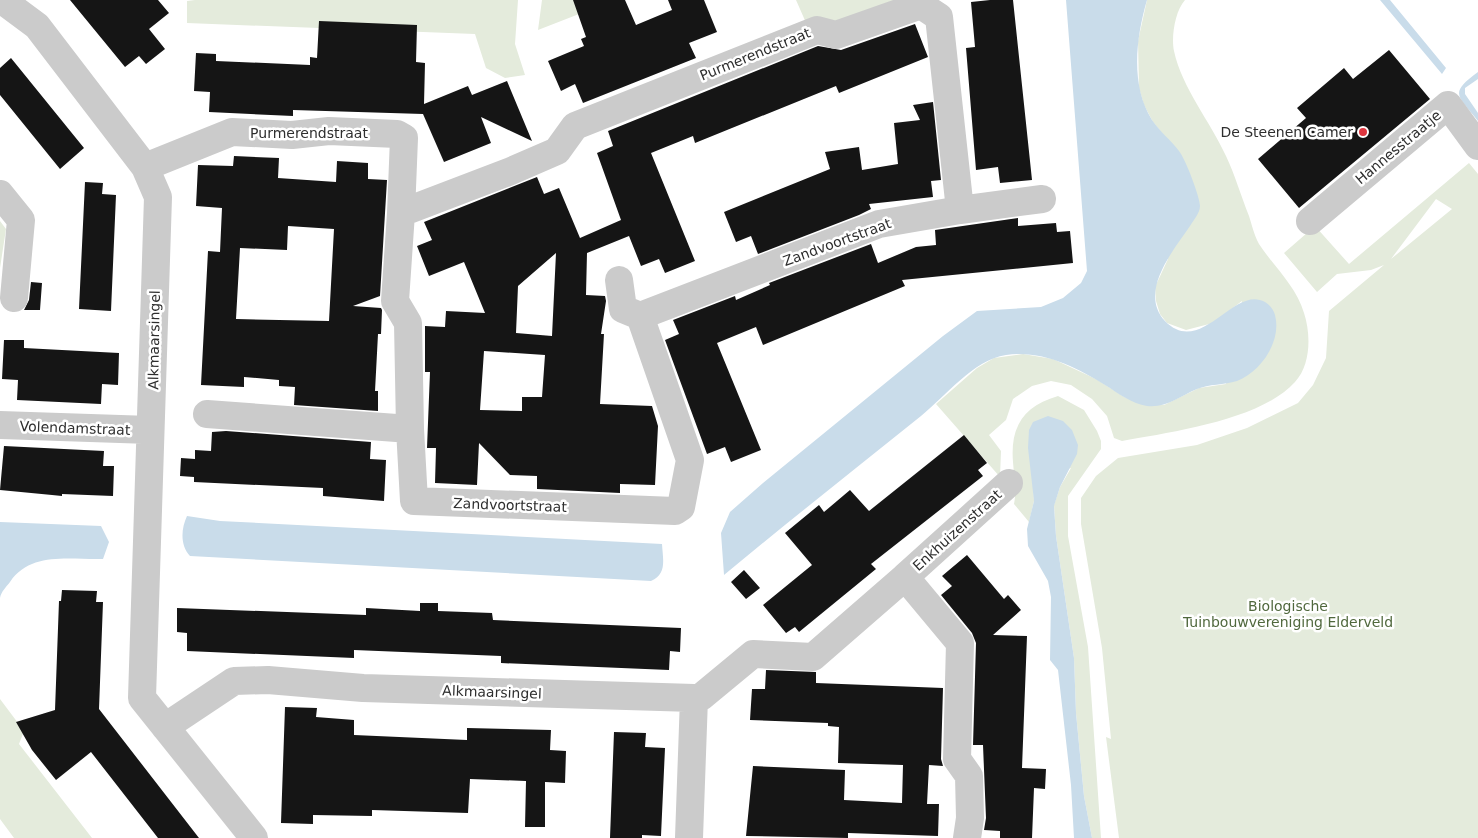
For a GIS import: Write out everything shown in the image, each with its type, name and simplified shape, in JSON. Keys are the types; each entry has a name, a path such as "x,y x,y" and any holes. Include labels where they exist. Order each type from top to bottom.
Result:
{"street":[{"name":"Alkmaarsingel","path":"2,0 37,26 145,167 158,197 142,698 254,838"},
{"name":"Purmerendstraat","path":"401,213 511,171 557,151 575,126 817,30 836,35 921,5 938,17 960,210"},
{"name":"Hannesstraatje","path":"1310,221 1448,105 1478,146"},
{"name":"Purmerendstraat","path":"145,167 232,132 292,135 329,130 397,134 404,138 395,301 408,324 410,429"},
{"path":"0,194 21,220 14,298"},
{"name":"Zandvoortstraat","path":"410,429 414,501 675,511 681,507 690,460 640,316 879,224 960,210 1042,199"},
{"path":"619,280 623,310 640,316"},
{"path":"206,414 410,429"},
{"name":"Volendamstraat","path":"0,425 150,430"},
{"name":"Enkhuizenstraat","path":"694,698 701,697 753,654 813,657 1009,483"},
{"name":"Enkhuizenstraat","path":"905,577 960,642 957,759 969,776 970,818 967,838"},
{"name":"Alkmaarsingel","path":"165,727 234,681 268,680 362,688 694,698"},
{"path":"689,838 694,698"}],"green space":[{"path":"518,0 515,44 525,75 505,78 486,68 475,34 187,23 187,1"},
{"path":"542,0 615,0 538,30"},
{"path":"796,0 910,0 860,20 807,25"},
{"path":"1147,0 1185,0 1176,17 1174,32 1173,45 1178,65 1183,78 1226,156 1259,244 1290,285 1300,303 1308,330 1307,358 1295,382 1280,395 1261,406 1214,422 1122,441 1114,438 1107,416 1092,399 1071,385 1051,381 1032,386 1013,399 1006,420 989,435 1001,451 1000,477 936,404 977,368 994,358 1023,354 1053,359 1096,379 1126,398 1164,405 1199,388 1226,384 1242,301 1213,323 1186,330 1167,323 1160,314 1156,301 1155,287 1168,259 1166,138 1153,122 1144,105 1139,88 1138,41"},
{"name":"Biologische Tuinbouwvereniging Elderveld","path":"1469,163 1478,174 1478,838 1119,838 1106,737 1111,739 1102,648 1081,524 1081,498 1096,476 1118,458 1197,445 1247,428 1298,403 1313,385 1326,358 1329,311 1384,265 1371,270 1337,274 1317,292 1284,253 1315,226 1349,264","holes":["1436,199 1452,209 1391,259"]},
{"path":"0,221 6,229 0,268"},
{"path":"1058,396 1084,410 1101,441 1101,449 1068,496 1068,536 1088,647 1101,838 1092,838 1084,796 1076,713 1074,658 1056,536 1054,505 1060,487 1071,468 1033,479 1034,501 1029,522 1014,504 1013,449 1017,428 1022,419 1036,405"},
{"path":"0,699 24,731 19,744 92,838 14,838 0,819"}],"water":[{"path":"1066,0 1147,0 1138,45 1137,61 1140,92 1152,120 1182,155 1195,186 1200,206 1196,217 1175,247 1161,272 1155,297 1158,310 1165,321 1178,330 1191,331 1204,327 1241,303 1253,299 1265,302 1270,306 1275,315 1276,325 1275,335 1268,354 1254,371 1246,377 1237,381 1202,387 1173,401 1154,406 1136,403 1125,398 1082,372 1058,361 1019,354 994,358 971,371 921,416 724,575 721,533 730,512 763,483 943,336 977,311 1041,307 1063,298 1081,283 1087,271"},
{"path":"1380,0 1390,0 1446,68 1442,74"},
{"path":"1478,72 1478,79 1465,88 1465,94 1478,113 1478,121 1459,95 1463,85"},
{"path":"1048,416 1063,421 1072,430 1078,445 1077,454 1060,487 1054,506 1056,536 1074,658 1076,713 1084,796 1092,838 1074,838 1071,785 1058,670 1050,660 1051,597 1048,581 1028,546 1027,529 1034,501 1028,448 1029,430 1033,422"},
{"path":"187,516 220,521 662,544 663,566 660,575 651,581 190,556 184,547 182,537"},
{"path":"0,522 101,526 109,542 103,559 52,559 29,565 19,572 1,594 0,598"}],"building":[{"path":"70,0 158,0 169,13 149,29 165,49 146,64 139,56 125,67"},
{"path":"573,0 625,0 636,25 672,10 668,0 704,0 717,32 689,43 696,58 583,103 575,84 561,91 548,61 584,46 581,39 586,37"},
{"path":"1013,0 1032,180 1000,183 998,167 976,170 966,48 975,47 971,2"},
{"path":"319,21 417,25 416,62 425,63 424,104 468,86 472,95 507,81 532,141 481,117 491,143 444,162 423,114 293,110 293,116 209,112 210,92 194,91 196,53 216,54 216,61 310,65 310,57 317,58"},
{"path":"915,24 928,57 839,93 836,86 695,143 693,136 651,153 695,261 665,273 659,259 641,266 629,236 587,253 586,295 605,296 606,301 601,334 604,334 600,404 652,406 658,426 655,485 620,484 620,493 537,489 537,476 510,475 479,443 477,485 435,483 436,448 427,448 430,372 425,372 425,326 445,327 446,311 485,313 464,262 429,276 417,246 432,240 424,222 537,177 544,194 559,188 580,238 621,220 597,153 613,146 608,131 818,46 841,50","holes":["556,253 552,336 516,333 518,286","484,351 545,355 542,397 522,397 522,411 480,410"]},
{"path":"1389,50 1430,99 1299,208 1258,159 1306,118 1297,108 1344,68 1353,79"},
{"path":"11,58 84,148 60,169 0,95 0,68"},
{"path":"933,102 941,180 931,181 933,197 869,204 871,209 859,215 758,254 751,236 736,242 724,212 830,169 825,152 859,147 862,170 898,164 894,123 920,120 913,105"},
{"path":"234,156 279,158 278,178 336,182 337,161 368,163 368,179 387,180 380,296 353,306 381,308 382,310 381,334 378,334 375,391 378,391 378,411 294,405 295,387 279,386 279,380 244,377 244,387 201,385 208,251 220,252 222,208 196,206 198,165 233,166","holes":["288,226 334,229 329,321 236,319 240,248 287,250"]},
{"path":"85,182 103,183 102,194 116,195 111,311 79,309"},
{"path":"1018,218 1018,226 1056,223 1057,232 1070,231 1073,263 902,280 905,286 763,345 756,327 717,343 761,450 731,462 725,447 707,454 665,340 679,334 673,320 735,296 736,300 770,285 769,283 871,244 878,263 916,247 936,245 935,230"},
{"path":"31,282 42,283 40,310 24,310 29,300"},
{"path":"4,340 24,340 24,348 119,353 118,385 102,384 101,404 17,400 18,380 2,379"},
{"path":"226,431 371,442 370,459 386,460 384,501 323,496 323,488 194,482 194,477 180,476 181,458 195,459 195,450 211,451 212,432"},
{"path":"964,435 987,463 978,470 983,476 871,564 876,569 799,632 795,627 786,633 763,605 812,565 785,533 819,505 824,512 850,490 869,511"},
{"path":"4,446 104,451 103,466 114,466 113,496 62,494 62,496 0,490"},
{"path":"967,555 1004,599 1008,595 1021,610 993,635 1027,636 1022,768 1046,769 1045,789 1034,788 1032,838 1000,838 1000,831 984,830 986,818 983,745 973,745 976,643 972,633 941,595 952,586 942,576"},
{"path":"744,570 760,588 746,599 731,582"},
{"path":"62,590 97,591 96,602 103,602 99,709 199,838 158,838 91,752 56,780 32,750 16,722 55,710 59,601 61,601"},
{"path":"420,603 438,603 438,611 492,613 493,620 681,628 680,652 670,651 669,670 501,663 501,656 354,650 354,658 187,651 187,633 177,632 177,608 366,615 366,608 420,611"},
{"path":"766,670 816,672 816,683 943,688 941,759 943,766 929,765 927,804 939,804 938,836 848,833 848,838 746,836 753,766 845,770 844,800 902,803 903,765 838,763 839,727 828,726 828,723 750,720 752,689 765,689"},
{"path":"285,707 317,708 316,717 354,720 354,735 467,740 467,728 551,730 550,750 566,751 565,783 545,782 545,827 525,827 526,781 470,779 468,813 372,810 372,816 313,815 313,824 281,823"},
{"path":"614,732 646,733 645,747 665,748 661,836 642,835 642,838 610,838"}],"place":[{"name":"De Steenen Camer","path":"1363,132"}]}
